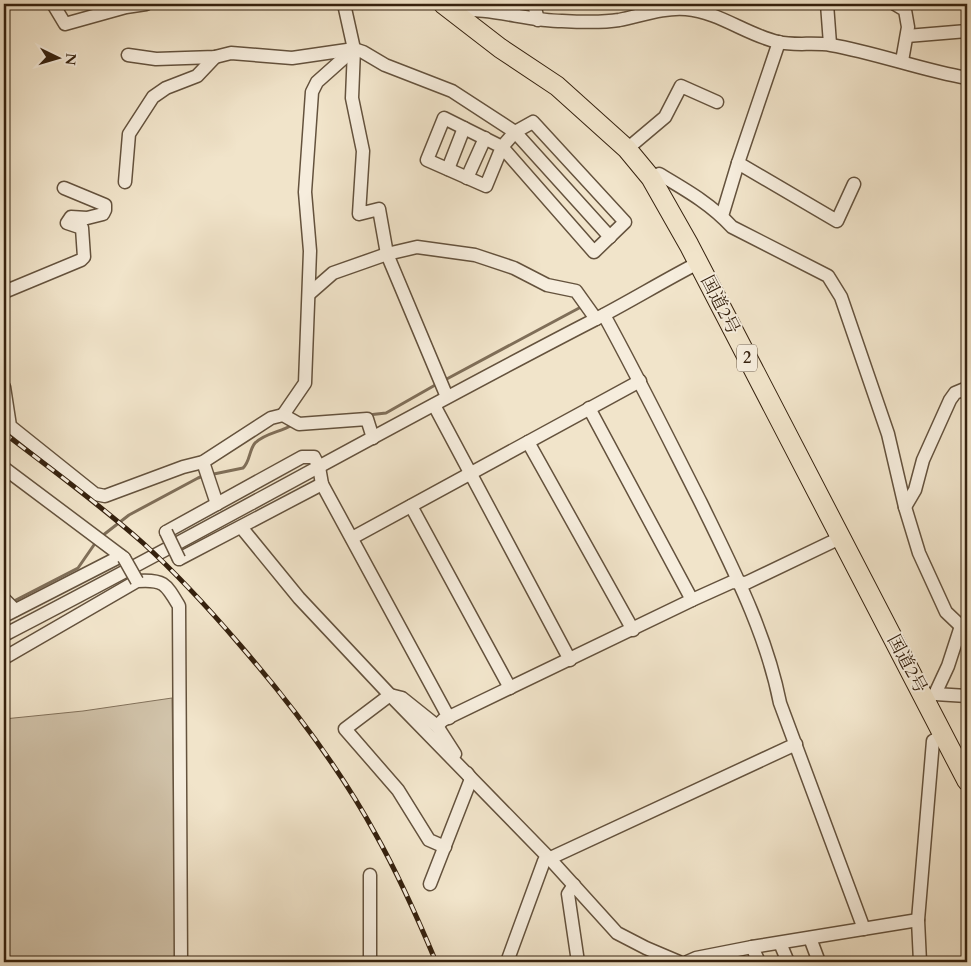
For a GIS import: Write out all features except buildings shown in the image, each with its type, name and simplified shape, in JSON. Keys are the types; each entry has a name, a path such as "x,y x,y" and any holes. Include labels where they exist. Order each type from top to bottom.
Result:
{"highway":[{"name":"国道2号","path":"448,7 500,48 557,86 627,149 651,178 698,262 840,538 930,696 943,734 967,781"}],"street":[{"path":"53,4 65,24 126,7 146,4"},
{"path":"344,4 354,49 352,98 363,151 359,214 379,209 387,254 447,397"},
{"path":"534,4 538,20"},
{"path":"827,4 830,44"},
{"path":"895,4 905,10 908,27 902,61"},
{"path":"448,7 538,20 562,21 616,20 670,10 706,9 779,42 830,44 967,78"},
{"path":"907,36 967,31"},
{"path":"722,216 779,42"},
{"path":"291,420 305,383 310,251 304,192 312,92 317,82 354,49"},
{"path":"128,55 156,60 215,57 231,53 292,58 354,49 363,52 386,65 452,91 515,132 610,237"},
{"path":"125,182 130,134 153,97 166,88 197,76 215,57"},
{"path":"627,149 665,117 681,86 717,102"},
{"path":"502,147 486,186 427,160 444,118 502,147 594,252 625,222 533,122 515,132 502,147"},
{"path":"448,170 464,128"},
{"path":"467,178 485,138"},
{"path":"738,163 836,221 854,184"},
{"path":"651,178 658,174 696,195 722,216 732,227 828,276 841,298 888,434 905,507 919,553 946,612 964,629 948,666 930,696"},
{"path":"4,292 81,260 84,257 82,228 68,223 71,217 86,218 103,214 105,210 104,205 64,188"},
{"path":"309,294 333,273 387,254 417,247 483,258 514,268 547,284 576,291 600,317 640,381 744,590 775,678 780,703 864,929"},
{"path":"4,635 600,317 698,262"},
{"path":"352,538 640,381"},
{"path":"4,387 10,426 95,494 105,496 183,467 205,471 271,418 291,420 367,420 373,438"},
{"path":"905,507 915,490 923,460 950,400 954,393 967,388"},
{"path":"434,404 570,660"},
{"path":"589,408 692,600"},
{"path":"528,442 633,630"},
{"path":"322,484 241,528 179,558 166,532 302,457 314,457 322,484 449,718"},
{"path":"4,468 123,557 137,582"},
{"path":"205,471 217,504"},
{"path":"411,506 510,688"},
{"path":"241,528 300,598 390,695 550,859 617,933 679,962"},
{"path":"437,726 443,720 692,600 732,582 746,583 840,538"},
{"path":"8,608 123,557"},
{"path":"4,658 137,582 155,580 169,588 179,606 181,962"},
{"path":"390,695 402,698 437,726 471,779"},
{"path":"390,695 345,729 398,790 428,840 445,847"},
{"path":"930,696 967,696"},
{"path":"920,962 918,920 933,741 943,734"},
{"path":"507,962 544,861 796,744"},
{"path":"430,884 471,779"},
{"path":"370,875 370,962"},
{"path":"574,885 568,894 578,962"},
{"path":"687,962 696,958 752,947 918,920"},
{"path":"810,938 819,962"},
{"path":"780,943 788,962"},
{"path":"752,947 759,962"}],"shaded area":[{"path":"172,698 176,962 4,962 4,719 83,711"}],"waterway":[{"path":"443,381 581,307"},
{"path":"368,415 386,413 437,384"},
{"path":"209,475 243,468 255,443 263,437 292,425"},
{"path":"102,536 129,515 203,476"},
{"path":"12,602 78,568 96,542"}],"railway":[{"path":"4,433 92,501 156,555 217,619 278,690 330,761 362,810 400,882 436,962"}]}
